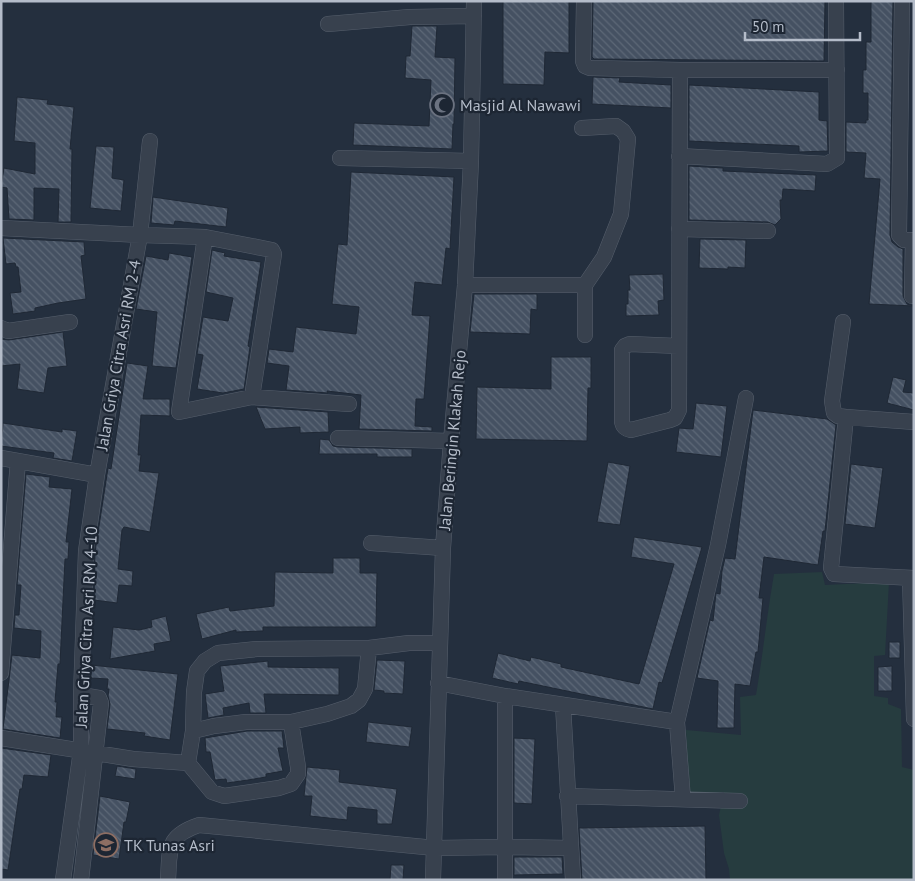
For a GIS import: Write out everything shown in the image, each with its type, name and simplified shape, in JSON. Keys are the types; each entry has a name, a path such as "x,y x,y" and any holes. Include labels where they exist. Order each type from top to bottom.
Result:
{"street":[{"path":"584,1 583,61 584,66 590,68 837,70"},
{"path":"679,156 826,164 833,162 837,158 836,1"},
{"path":"902,1 912,296"},
{"path":"328,24 410,17 474,8"},
{"name":"Jalan Beringin Klakah Rejo","path":"433,880 443,548 450,442 465,284 471,161 474,8"},
{"path":"678,346 630,344 622,350 622,422 623,427 626,429 631,430 670,420 677,415 679,410 680,70"},
{"path":"582,128 616,126 623,131 628,139 621,214 604,256 585,285 585,335"},
{"name":"Jalan Griya Citra Asri RM 2-4","path":"97,475 140,235 150,141"},
{"path":"340,158 471,161"},
{"path":"1,228 206,237 270,249 273,252 252,397"},
{"path":"679,229 768,231"},
{"path":"206,237 178,411 182,412 252,397 349,404"},
{"path":"465,284 585,285"},
{"path":"1,328 8,331 70,322"},
{"path":"844,322 832,401 834,413 838,416 914,422"},
{"path":"683,799 677,722 718,545 746,398"},
{"path":"846,416 831,568 834,574 912,578 914,719"},
{"path":"338,438 450,442"},
{"path":"1,458 97,475"},
{"path":"1,673 18,461"},
{"name":"Jalan Griya Citra Asri RM 4-10","path":"63,880 81,750 86,551 97,475"},
{"path":"371,543 443,548"},
{"path":"291,722 298,774 291,784 224,796 212,792 188,762 193,731 194,692 197,671 205,661 218,653 257,648 368,648 409,643 440,643"},
{"path":"193,731 246,722 291,722 327,714 350,706 359,700 365,689 368,648"},
{"path":"438,683 505,696 677,722"},
{"path":"81,695 99,698 101,703 81,880"},
{"path":"505,696 505,880"},
{"path":"563,705 572,880"},
{"path":"1,738 133,759 188,762"},
{"path":"567,796 740,801"},
{"path":"168,880 170,849 177,836 186,830 199,826 435,848 571,848"}],"green space":[{"path":"822,572 825,585 889,582 885,655 874,656 874,696 888,698 888,704 901,709 902,767 914,770 914,880 730,880 719,815 724,792 689,796 686,730 741,735 740,697 756,695 774,574"}],"building":[{"path":"503,1 569,1 569,53 545,52 544,85 503,84"},
{"path":"593,1 825,1 824,61 594,59 592,57"},
{"path":"871,1 893,1 890,235 892,242 903,249 903,296 907,304 914,306 869,304 880,179 864,178 866,153 846,152 846,122 866,123 866,120 868,120 868,93 863,93 863,70 866,70 866,42 871,42"},
{"path":"412,26 437,26 435,57 455,58 452,149 353,145 354,123 429,126 431,80 405,78 406,56 410,56"},
{"path":"593,77 620,78 619,82 671,85 671,108 592,104"},
{"path":"689,85 819,92 819,120 827,121 828,151 799,152 799,146 689,141"},
{"path":"17,97 48,100 47,104 74,107 70,149 72,149 71,222 58,222 59,189 34,188 34,220 9,219 7,188 1,187 4,168 35,174 35,143 14,141"},
{"path":"96,146 114,147 112,178 124,180 121,211 90,208"},
{"path":"689,166 723,168 723,171 816,175 815,191 783,189 782,200 780,200 781,219 775,225 768,222 689,220"},
{"path":"351,172 454,177 450,249 446,248 442,285 415,282 412,315 430,316 424,399 416,399 415,426 432,427 432,431 359,429 361,395 327,391 328,393 286,390 289,366 267,363 269,349 293,352 296,327 356,334 359,307 332,304 338,244 347,245"},
{"path":"153,197 228,208 226,227 175,221 174,225 151,223"},
{"path":"3,238 84,242 85,255 81,256 86,299 58,303 35,308 35,311 13,314 10,293 21,292 18,267 16,267 15,263 6,264"},
{"path":"700,239 746,240 745,268 699,268"},
{"path":"212,250 225,253 224,256 261,262 248,346 250,347 244,389 223,393 197,389 203,355 197,354 203,317 228,321 233,298 206,292"},
{"path":"169,253 192,257 176,368 152,366 157,312 136,309 146,256 168,260"},
{"path":"663,274 664,300 658,301 659,315 626,316 628,290 630,290 629,275"},
{"path":"474,294 537,294 537,310 531,309 530,334 470,332"},
{"path":"63,332 67,366 48,368 44,393 17,389 20,364 1,366 1,339 9,340"},
{"path":"551,357 591,357 591,388 588,388 587,441 476,439 477,387 551,389"},
{"path":"127,363 148,366 143,399 170,399 170,416 141,415 138,455 141,455 139,471 159,473 150,532 124,527 122,530 118,569 133,571 132,586 119,585 117,603 94,600 95,552 108,468 111,469"},
{"path":"893,377 906,380 903,392 914,393 914,410 887,403"},
{"path":"696,403 727,406 721,457 676,452 679,428 693,429"},
{"path":"256,407 328,412 329,432 300,433 300,427 265,429"},
{"path":"753,410 827,419 836,425 825,531 823,531 818,565 764,557 759,598 763,598 758,652 756,652 750,686 735,684 734,728 717,728 718,681 697,678 710,620 713,621 716,593 720,594 725,558 735,559"},
{"path":"3,423 62,432 62,429 77,431 72,461 53,458 54,453 1,446"},
{"path":"320,439 329,440 333,446 338,447 412,449 412,457 377,457 377,454 319,454"},
{"path":"608,462 630,466 620,525 597,522"},
{"path":"851,464 883,468 875,528 845,524"},
{"path":"26,474 50,477 49,487 72,489 66,542 69,542 68,559 65,559 60,664 58,664 55,702 57,702 56,717 62,717 60,738 3,729 12,655 40,658 41,631 14,628 15,615 19,615 21,585 17,585"},
{"path":"634,537 702,547 662,683 659,682 653,709 519,681 518,684 492,678 498,653 530,661 531,657 561,664 561,667 639,684 674,564 631,557"},
{"path":"333,558 360,558 360,573 377,573 376,627 263,627 263,631 236,632 236,630 202,639 196,614 229,607 230,611 274,606 275,572 333,573"},
{"path":"166,616 171,641 154,644 155,651 110,659 113,627 139,630 152,627 151,620"},
{"path":"889,642 900,642 900,658 889,658"},
{"path":"377,660 405,661 403,694 384,693 384,691 374,690"},
{"path":"268,661 268,667 339,668 339,695 264,694 266,713 250,713 249,703 223,708 224,715 208,718 205,694 224,691 220,666"},
{"path":"91,665 178,674 170,740 144,736 145,733 107,729 110,704 109,689 107,689 108,679 91,678"},
{"path":"892,666 892,691 878,691 878,667"},
{"path":"368,722 412,727 409,747 366,742"},
{"path":"247,731 282,731 284,748 278,748 283,771 266,774 266,777 227,783 226,779 215,780 210,752 206,752 205,738"},
{"path":"514,738 535,739 532,804 514,803"},
{"path":"1,748 51,755 48,777 24,775 22,789 20,789 8,870 1,869"},
{"path":"117,766 136,769 135,779 115,776"},
{"path":"307,767 340,770 339,782 397,789 392,824 377,824 377,810 348,807 347,820 310,816 312,796 304,796"},
{"path":"100,796 130,802 126,822 124,822 119,859 93,855"},
{"path":"705,826 706,880 582,880 579,828"},
{"path":"514,857 562,857 563,874 514,875"},
{"path":"391,865 404,865 403,880 390,880"}],"place":[{"name":"Masjid Al Nawawi","path":"442,105"},
{"name":"TK Tunas Asri","path":"106,845"}]}
